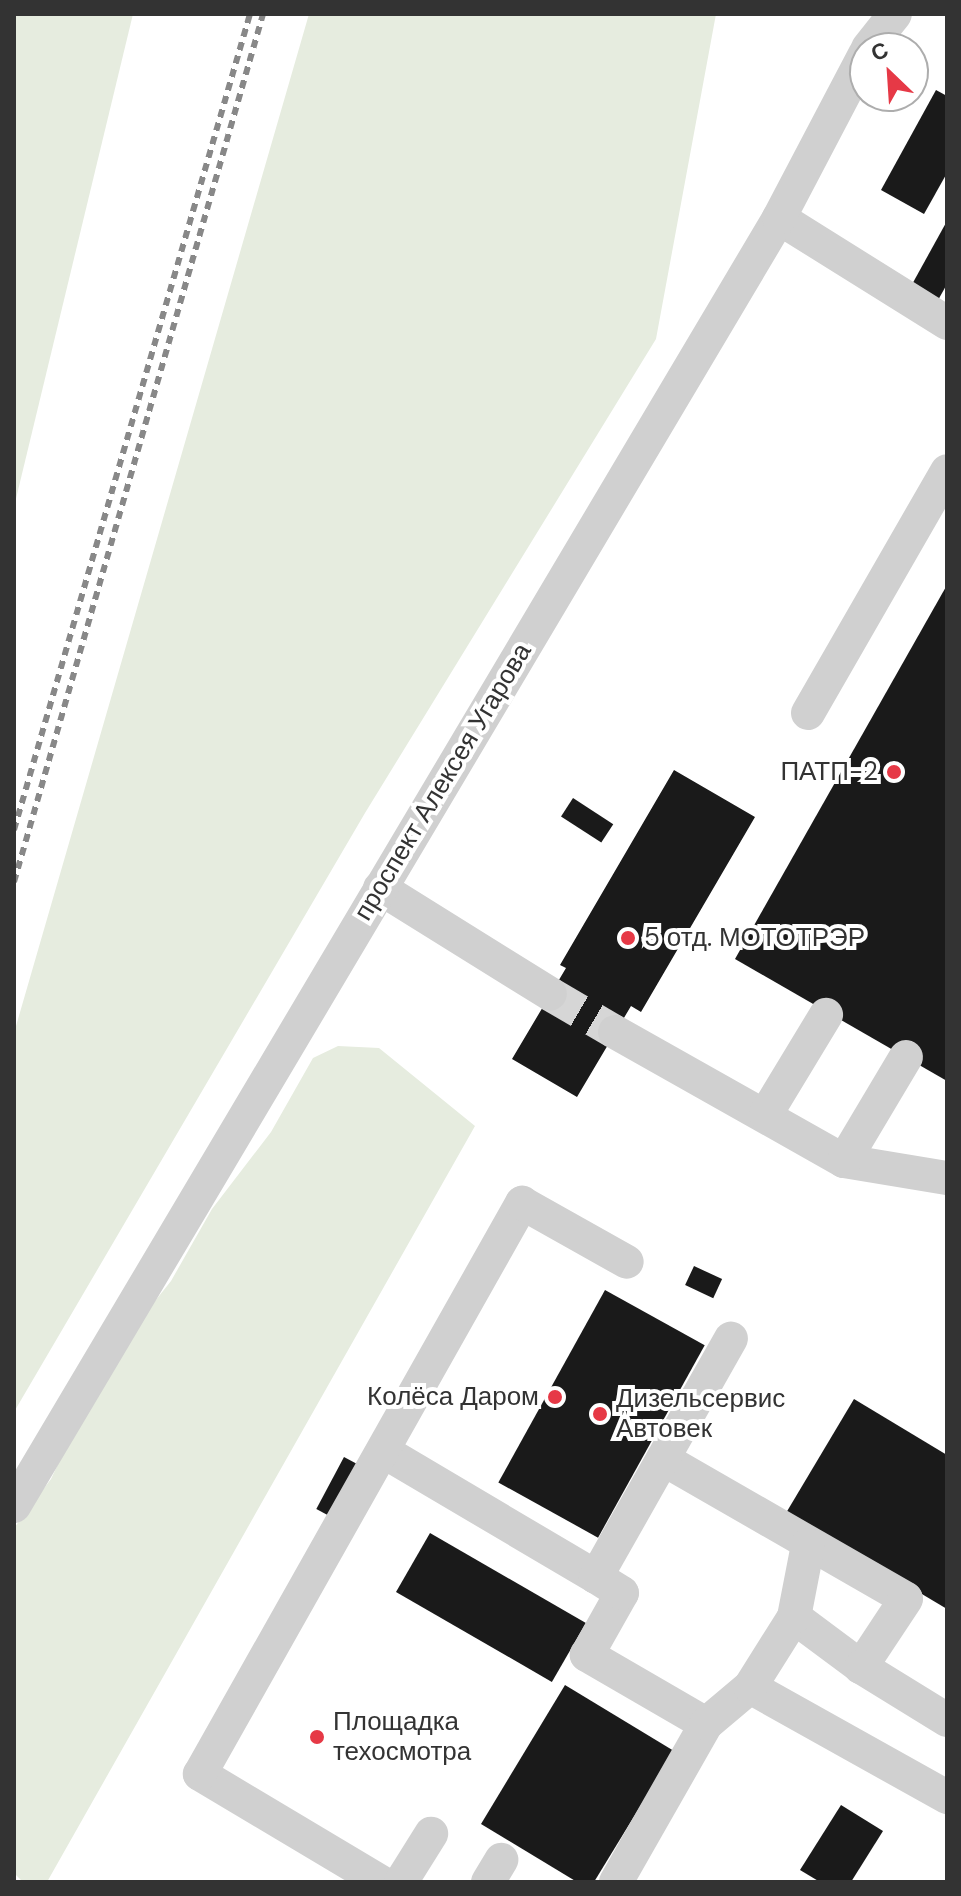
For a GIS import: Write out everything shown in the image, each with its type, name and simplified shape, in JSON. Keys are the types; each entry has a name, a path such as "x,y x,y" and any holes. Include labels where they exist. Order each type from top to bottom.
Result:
{"street":[{"name":"проспект Алексея Угарова","path":"14,1506 779,218 849,87"},
{"path":"779,218 947,323"},
{"path":"808,713 947,471"},
{"path":"380,888 550,994"},
{"path":"766,1114 826,1015"},
{"path":"615,1032 766,1114 844,1161 947,1178"},
{"path":"844,1161 906,1057"},
{"path":"381,1882 200,1774 522,1203 627,1262"},
{"path":"596,1577 731,1338"},
{"path":"383,1451 622,1593 587,1655 706,1724"},
{"path":"663,1459 906,1599 861,1667"},
{"path":"616,1882 706,1724 750,1687 794,1617 808,1545"},
{"path":"794,1617 861,1667 947,1720"},
{"path":"750,1687 947,1797"},
{"path":"401,1882 431,1834"}],"shaded area":[{"path":"14,14 133,14 14,507"},
{"path":"309,14 716,14 656,339 365,813 14,1412 14,1033"},
{"path":"338,1046 379,1048 475,1126 47,1882 23,1882 14,1873 14,1528 51,1479 107,1361 171,1281 212,1209 271,1132 313,1058"}],"building":[{"path":"936,90 947,96 947,173 924,214 881,190 924,112 929,112 929,103"},
{"path":"947,221 947,284 937,302 910,288"},
{"name":"ПАТП-2","path":"947,585 947,1081 735,959"},
{"path":"674,770 755,817 641,1012 631,1006 577,1097 512,1059 566,968 560,965"},
{"path":"573,798 613,824 601,843 561,816"},
{"path":"694,1266 722,1279 713,1298 685,1285"},
{"name":"Дизельсервис Автовек","path":"605,1290 705,1345 598,1538 498,1482"},
{"path":"854,1399 947,1455 947,1609 786,1513"},
{"path":"344,1457 368,1470 340,1522 316,1509"},
{"path":"430,1533 586,1623 552,1682 396,1592"},
{"path":"565,1685 674,1751 594,1882 577,1882 481,1824"},
{"path":"841,1805 883,1831 851,1882 820,1882 800,1870"}],"tunnel":[{"path":"550,994 615,1032"}],"railway":[{"path":"14,830 250,14"},
{"path":"14,882 263,14"}],"place":[{"name":"ПАТП-2","path":"894,772"},
{"name":"5 отд. МОТОТРЭР","path":"628,938"},
{"name":"Колёса Даром","path":"555,1397"},
{"name":"Дизельсервис Автовек","path":"600,1414"},
{"name":"Площадка техосмотра","path":"317,1737"}]}
